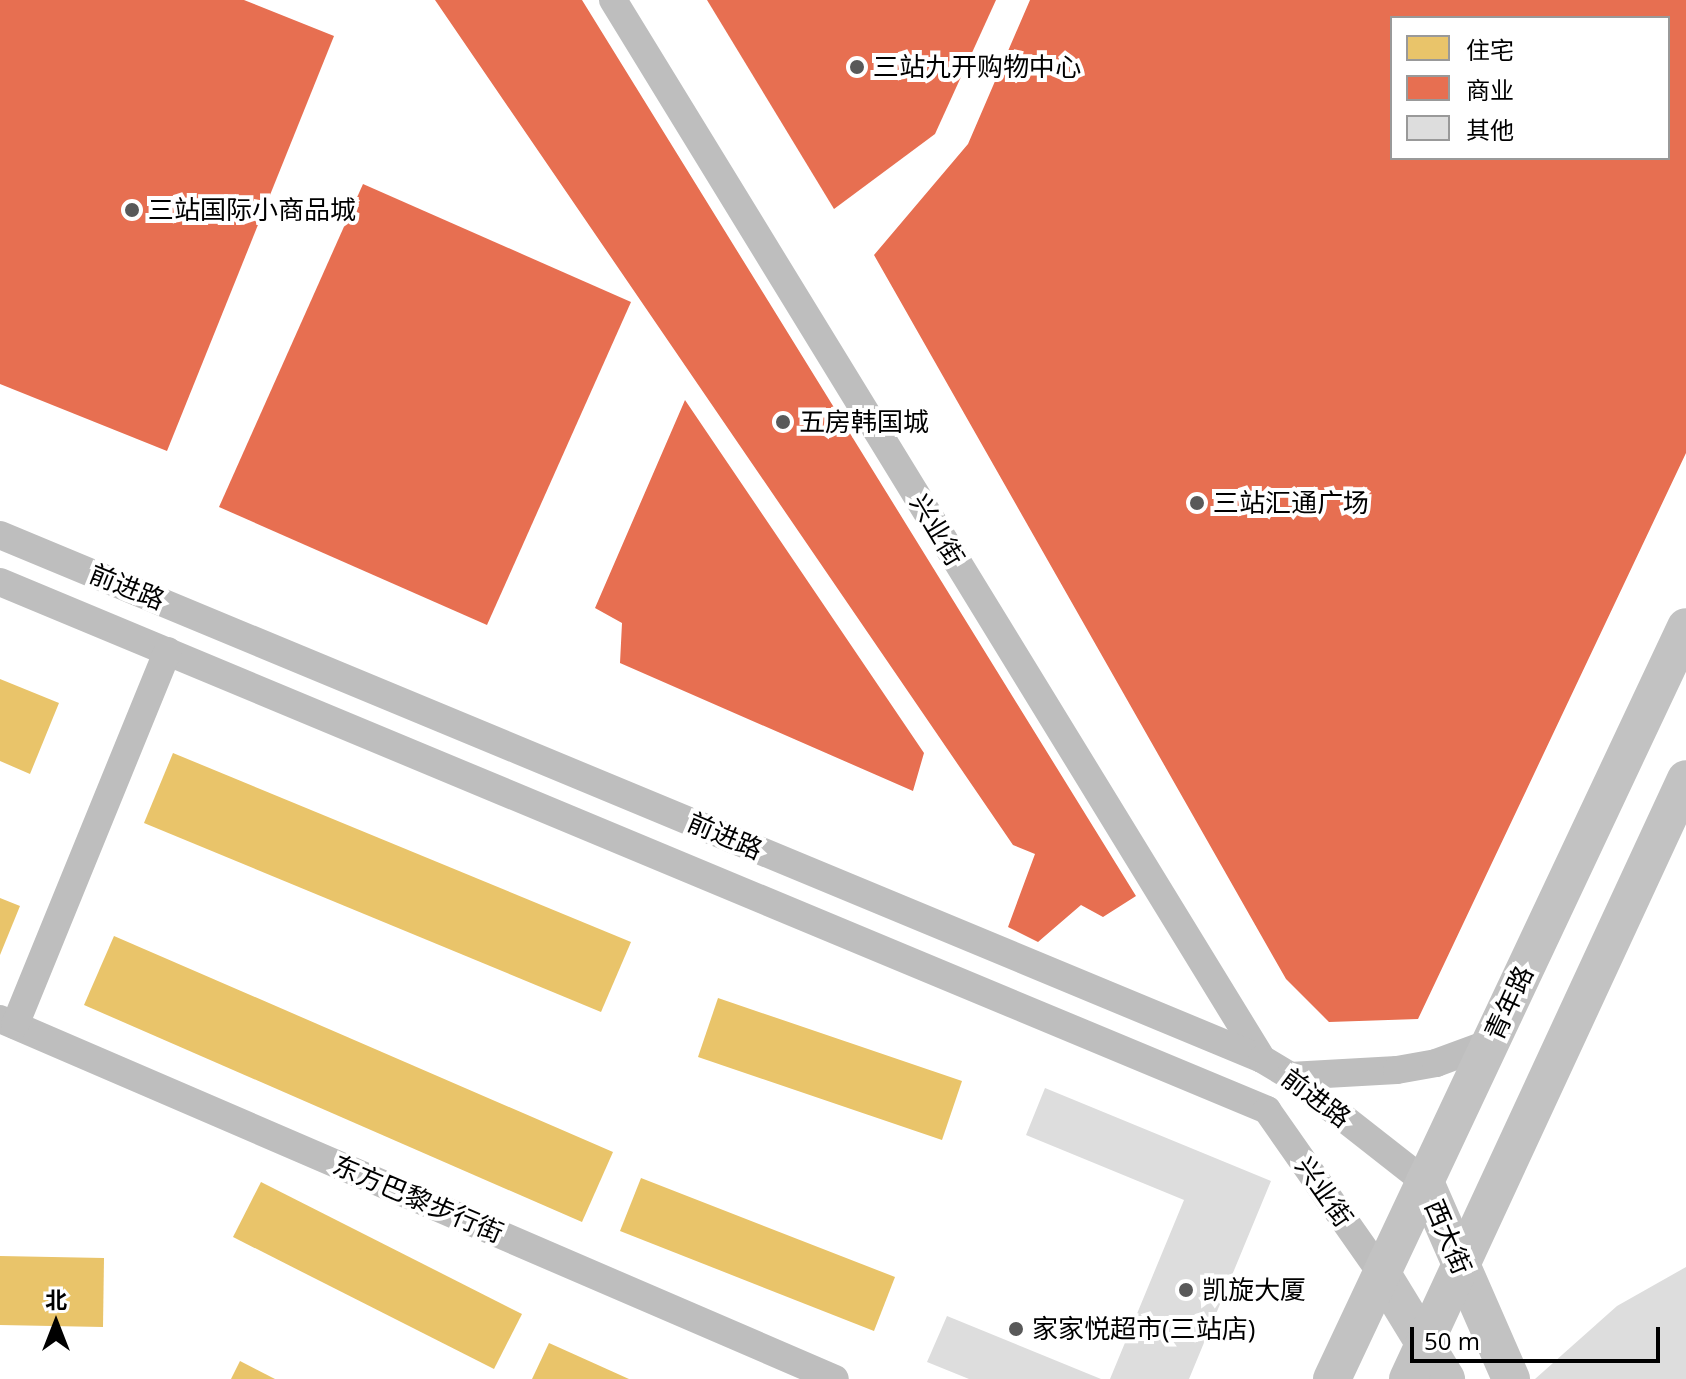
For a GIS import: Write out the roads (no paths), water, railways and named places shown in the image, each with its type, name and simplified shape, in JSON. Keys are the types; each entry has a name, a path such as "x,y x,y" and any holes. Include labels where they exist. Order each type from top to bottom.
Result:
{"main road":[{"name":"青年路","path":"1332,1379 1686,627"},
{"path":"1408,1379 1686,779"},
{"name":"西大街","path":"1425,1182 1511,1379"},
{"path":"1382,1274 1446,1379"}],"street":[{"name":"兴业街","path":"613,0 1262,1059"},
{"name":"前进路","path":"0,535 1262,1059 1290,1076 1425,1182"},
{"name":"前进路","path":"0,582 1267,1110"},
{"path":"8,1022 168,651"},
{"name":"东方巴黎步行街","path":"8,1022 795,1372 835,1379"},
{"path":"1290,1076 1397,1070 1436,1063 1490,1043"},
{"name":"兴业街","path":"1267,1110 1382,1274"}],"place":[{"name":"三站九开购物中心","path":"857,67"},
{"name":"三站国际小商品城","path":"132,210"},
{"name":"五房韩国城","path":"783,422"},
{"name":"三站汇通广场","path":"1197,503"},
{"name":"凯旋大厦","path":"1186,1290"},
{"name":"家家悦超市(三站店)","path":"1016,1329"}]}
